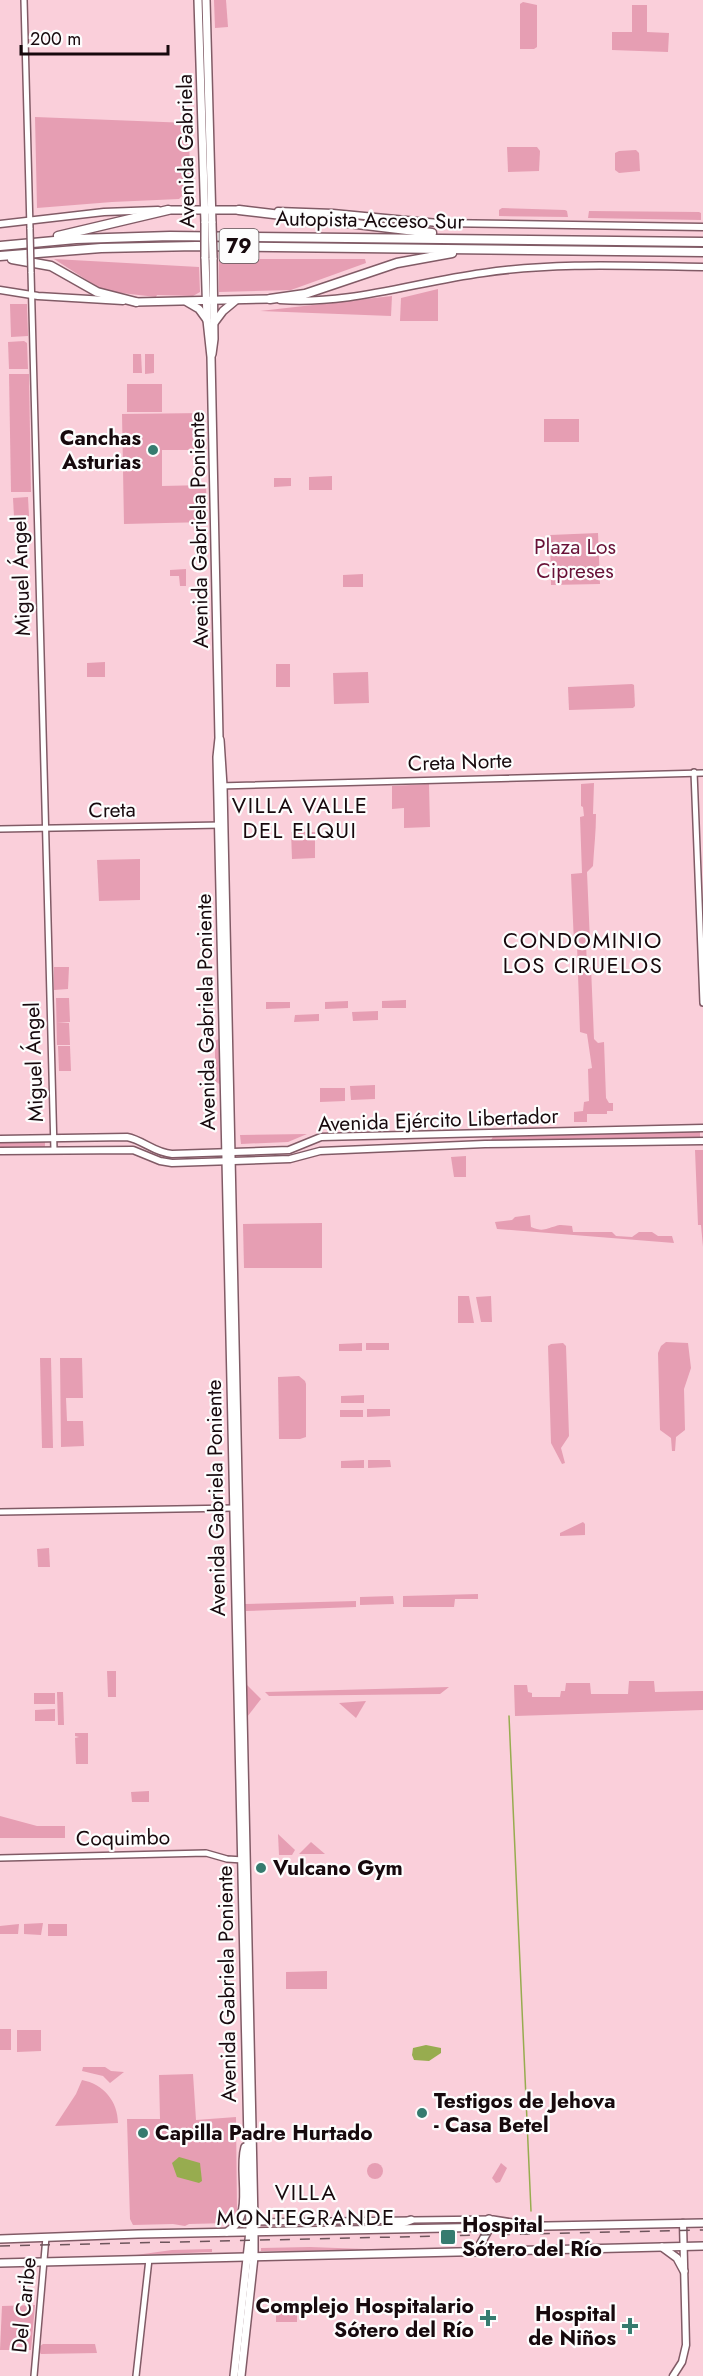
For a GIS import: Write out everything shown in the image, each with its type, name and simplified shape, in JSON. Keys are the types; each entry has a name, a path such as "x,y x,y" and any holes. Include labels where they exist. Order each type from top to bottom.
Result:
{"highway":[{"path":"20,244 168,210"},
{"path":"239,210 479,239"},
{"name":"Autopista Acceso Sur","path":"0,246 103,238 170,236 703,242"},
{"name":"Autopista Acceso Sur","path":"0,257 93,248 163,246 703,252"},
{"path":"270,299 305,294 397,263 478,249"},
{"path":"0,257 44,264 63,272 97,292 135,302"}],"main road":[{"name":"Avenida Gabriela","path":"198,0 208,195"},
{"name":"Avenida Gabriela","path":"206,0 210,302"},
{"path":"187,210 208,195 228,210"},
{"path":"0,224 118,211 239,210 333,213 438,223 703,227"},
{"path":"0,290 31,296 135,302 270,299 311,301 344,299 483,273 542,267 703,267"},
{"path":"184,302 199,309 211,321 237,301"},
{"name":"Avenida Gabriela Poniente","path":"210,302 219,738 223,757 220,786 254,2222 252,2231"},
{"name":"Avenida Ejército Libertador","path":"0,1139 131,1138 168,1154 292,1149 317,1138 703,1128"},
{"path":"445,1146 449,1138 457,1134"},
{"path":"397,1149 400,1143 398,1136"},
{"path":"93,1138 90,1144 93,1150"},
{"name":"Avenida Ejército Libertador","path":"0,1151 133,1150 168,1163 290,1159 320,1151 703,1140"},
{"name":"Avenida Gabriela Poniente","path":"244,1860 247,2142 252,2231 251,2257"},
{"path":"226,2232 237,2225 242,2215 243,2154 247,2142"},
{"path":"386,2229 411,2220"},
{"path":"476,2252 489,2223"},
{"path":"0,2239 386,2229 489,2223 537,2226 703,2223"},
{"path":"673,2376 682,2362 686,2345 683,2223"},
{"path":"0,2263 703,2246"},
{"path":"662,2247 677,2258 684,2271"},
{"path":"234,2376 251,2257"},
{"path":"241,2376 251,2257"}],"street":[{"name":"Miguel Ángel","path":"24,0 54,1150"},
{"path":"694,772 703,1003"},
{"name":"Creta Norte","path":"220,786 703,773"},
{"name":"Creta","path":"0,829 221,825"},
{"path":"703,1128 701,1135 703,1140"},
{"path":"0,1512 236,1508"},
{"name":"Coquimbo","path":"0,1858 206,1853 227,1859 244,1860"},
{"path":"254,2222 411,2220 489,2223"},
{"name":"Del Caribe","path":"34,2376 46,2237"},
{"path":"136,2376 149,2259"}],"green space":[{"path":"214,0 226,0 228,27 215,28"},
{"path":"523,2 537,5 537,47 534,49 520,49 520,4"},
{"path":"632,5 647,5 647,32 669,33 668,52 612,50 612,32 632,32"},
{"path":"35,117 189,123 190,188 179,199 37,208"},
{"path":"507,147 537,147 540,151 539,171 508,172"},
{"path":"636,150 639,153 640,171 619,173 615,170 615,153"},
{"path":"502,208 565,210 568,217 499,216 499,210"},
{"path":"589,211 699,212 701,220 588,218"},
{"path":"54,259 199,267 200,292 193,296 157,295 156,297 104,291"},
{"path":"219,259 365,259 366,263 291,290 219,292"},
{"path":"438,289 438,321 400,321 401,298"},
{"path":"392,296 391,316 260,311"},
{"path":"10,304 27,304 28,336 11,337"},
{"path":"24,341 27,343 28,369 9,369 8,342"},
{"path":"133,354 141,354 142,373 133,373"},
{"path":"145,354 154,354 154,373 145,374"},
{"path":"9,374 29,374 31,492 11,492"},
{"path":"127,384 162,384 162,412 127,412"},
{"path":"204,413 205,450 162,450 162,486 206,485 207,522 124,524 122,414"},
{"path":"544,419 579,419 579,442 544,442"},
{"path":"332,476 332,490 309,490 309,477"},
{"path":"274,478 291,478 291,486 274,487"},
{"path":"28,497 29,516 14,517 13,498"},
{"name":"Plaza Los Cipreses","path":"598,533 600,584 551,585 550,535"},
{"path":"186,569 186,586 180,586 179,576 170,576 170,570"},
{"path":"363,574 363,587 343,587 343,575"},
{"path":"105,662 105,677 87,677 87,663"},
{"path":"276,664 290,664 290,687 276,687"},
{"path":"368,672 369,703 334,704 333,673"},
{"path":"634,685 635,706 633,708 569,710 568,687"},
{"path":"594,783 593,814 596,814 593,866 587,872 590,942 586,942 587,967 591,967 594,1039 598,1043 604,1042 606,1098 609,1103 613,1103 613,1111 607,1111 607,1114 587,1114 587,1122 574,1122 574,1112 583,1111 584,1102 589,1101 588,1069 592,1068 587,1034 580,1032 577,945 574,944 571,874 582,873 580,817 584,816 581,806 581,784"},
{"path":"429,784 430,827 404,828 404,808 392,809 392,786"},
{"path":"291,832 315,832 315,858 292,859"},
{"path":"140,859 140,900 99,901 97,860"},
{"path":"54,967 69,967 68,989 54,990"},
{"path":"56,998 69,998 70,1022 57,1022 69,1023 70,1045 57,1045"},
{"path":"406,1000 406,1008 382,1008 382,1001"},
{"path":"348,1001 348,1008 325,1009 325,1002"},
{"path":"266,1002 290,1002 290,1008 266,1009"},
{"path":"378,1011 378,1020 353,1021 352,1012"},
{"path":"319,1014 319,1021 294,1022 295,1015"},
{"path":"224,1036 225,1088 215,1081 215,1041"},
{"path":"58,1046 70,1046 71,1071 59,1071"},
{"path":"375,1085 375,1099 351,1100 350,1086"},
{"path":"320,1088 345,1088 345,1101 320,1102"},
{"path":"700,1131 700,1139 491,1140 494,1135"},
{"path":"307,1134 288,1142 241,1144 240,1135"},
{"path":"45,1140 45,1148 0,1149 0,1141"},
{"path":"695,1150 703,1150 703,1247 701,1225 698,1225"},
{"path":"466,1156 466,1177 454,1177 451,1157"},
{"path":"530,1215 531,1227 538,1229 544,1230 564,1225 572,1226 573,1232 612,1232 616,1236 632,1237 639,1232 652,1232 658,1236 672,1236 674,1243 497,1229 495,1222"},
{"path":"322,1223 322,1268 244,1268 243,1224"},
{"path":"458,1296 469,1296 474,1323 458,1323"},
{"path":"491,1296 492,1322 481,1322 476,1297"},
{"path":"666,1342 688,1343 691,1368 684,1389 685,1430 676,1437 675,1451 672,1451 671,1438 660,1430 658,1353"},
{"path":"362,1343 362,1351 339,1351 339,1344"},
{"path":"366,1343 389,1343 389,1350 366,1350"},
{"path":"563,1343 566,1346 569,1436 561,1448 565,1463 562,1464 551,1443 548,1346"},
{"path":"40,1358 51,1358 53,1448 42,1448"},
{"path":"60,1358 82,1358 83,1398 66,1398 67,1421 83,1421 84,1446 61,1447"},
{"path":"299,1376 306,1384 306,1437 279,1439 278,1377"},
{"path":"364,1395 364,1403 341,1403 341,1396"},
{"path":"367,1409 390,1409 390,1416 367,1417"},
{"path":"340,1410 363,1410 363,1417 340,1417"},
{"path":"364,1460 364,1468 341,1468 341,1461"},
{"path":"368,1460 390,1460 391,1467 368,1468"},
{"path":"583,1522 585,1535 560,1536 560,1533"},
{"path":"49,1548 50,1567 38,1567 37,1549"},
{"path":"478,1594 478,1599 455,1599 454,1607 403,1607 403,1596"},
{"path":"393,1596 394,1604 360,1605 360,1597"},
{"path":"356,1601 356,1607 246,1611 245,1604"},
{"path":"107,1671 116,1671 116,1697 108,1697"},
{"path":"629,1681 654,1681 655,1692 703,1691 703,1710 515,1716 514,1685 527,1685 532,1697 560,1697 561,1691 565,1691 566,1683 590,1683 591,1694 628,1694"},
{"path":"246,1684 261,1699 247,1717 246,1716"},
{"path":"449,1687 440,1694 269,1696 265,1692"},
{"path":"57,1692 63,1692 64,1725 58,1725"},
{"path":"34,1693 55,1693 55,1704 34,1704"},
{"path":"366,1701 356,1718 339,1703"},
{"path":"55,1709 55,1721 35,1721 35,1710"},
{"path":"75,1733 88,1733 88,1764 76,1764 75,1738 79,1737 75,1736"},
{"path":"149,1791 149,1802 132,1802 131,1792"},
{"path":"0,1816 37,1826 65,1826 65,1838 0,1838"},
{"path":"278,1834 295,1850 292,1855 279,1855"},
{"path":"311,1842 325,1854 299,1854"},
{"path":"43,1923 41,1935 24,1934 24,1924"},
{"path":"19,1924 18,1934 0,1934 0,1926"},
{"path":"48,1924 67,1924 67,1936 48,1936"},
{"path":"327,1971 327,1989 286,1989 286,1972"},
{"path":"0,2029 11,2029 11,2050 0,2050"},
{"path":"17,2030 41,2030 41,2051 17,2052"},
{"path":"83,2067 105,2067 111,2071 124,2072 110,2083 103,2076 82,2071"},
{"path":"193,2074 196,2120 236,2117 237,2213 231,2223 185,2226 133,2225 130,2219 127,2119 160,2119 159,2075"},
{"path":"82,2080 96,2085 108,2095 115,2108 118,2123 55,2126 76,2094"},
{"path":"375,2163 381,2165 383,2171 381,2177 375,2179 369,2177 367,2171 369,2165"},
{"path":"501,2163 507,2168 500,2182 496,2183 492,2178"},
{"path":"261,2248 440,2248 440,2250 261,2251"},
{"path":"212,2249 212,2252 136,2255 172,2250"},
{"path":"35,2305 31,2350 0,2350 2,2306"},
{"path":"276,2308 297,2308 297,2322 276,2322"},
{"path":"43,2344 95,2344 97,2353 41,2354 40,2346"}],"shaded area":[{"path":"426,2045 441,2048 441,2053 429,2061 414,2060 413,2048"},
{"path":"179,2157 200,2163 202,2181 199,2183 177,2177 172,2163"}],"waterway":[{"path":"509,1716 531,2211"}],"railway":[{"path":"0,2246 703,2230"}],"place":[{"name":"Canchas Asturias","path":"153,450"},
{"name":"Vulcano Gym","path":"261,1868"},
{"name":"Testigos de Jehova - Casa Betel","path":"422,2113"},
{"name":"Capilla Padre Hurtado","path":"143,2133"},
{"name":"Hospital Sótero del Río","path":"448,2237"},
{"name":"Complejo Hospitalario Sótero del Río","path":"488,2318"},
{"name":"Hospital de Niños","path":"630,2326"}],"district":[{"name":"VILLA VALLE DEL ELQUI","path":"300,818"},
{"name":"CONDOMINIO LOS CIRUELOS","path":"583,952"},
{"name":"VILLA MONTEGRANDE","path":"306,2204"}]}
